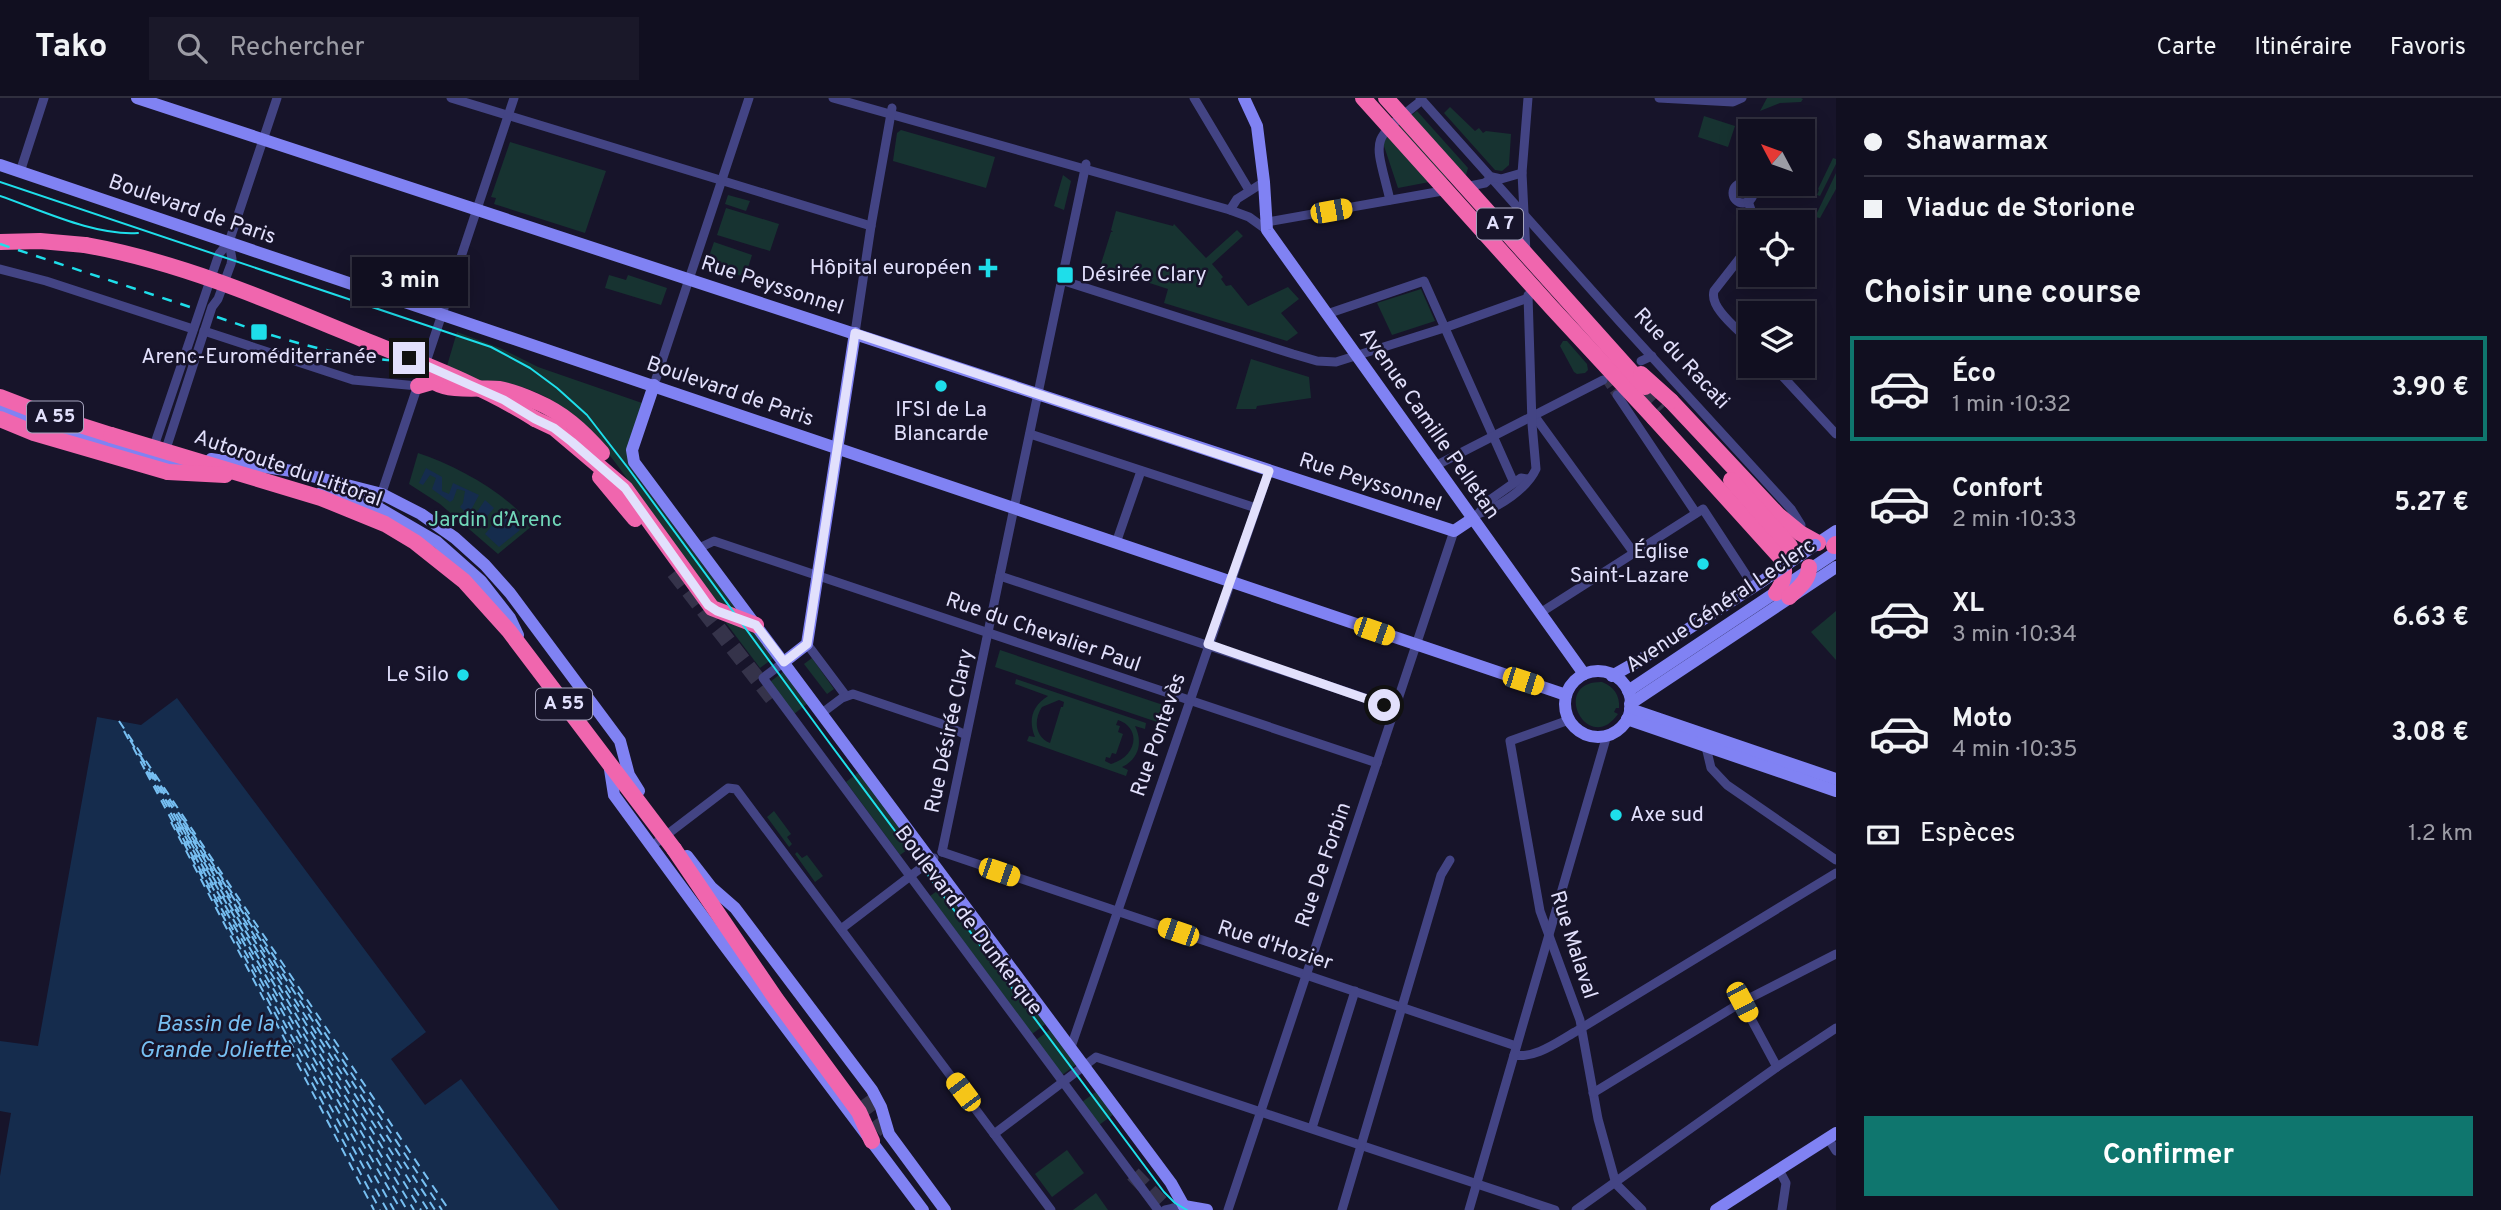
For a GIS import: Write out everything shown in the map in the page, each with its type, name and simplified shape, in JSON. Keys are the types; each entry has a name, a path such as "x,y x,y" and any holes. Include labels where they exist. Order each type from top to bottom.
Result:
{"highway":[{"name":"A 7","path":"1363,98 1574,332 1664,408 1790,546"},
{"name":"A 7","path":"1386,98 1645,387"},
{"path":"0,242 58,242 104,248 134,256 230,287 483,389 535,419 596,460 625,488 708,605 756,625"},
{"path":"1613,350 1664,408 1776,518"},
{"path":"425,365 435,381 456,389 498,389 533,400 575,424 610,486 674,572"},
{"path":"418,386 435,381"},
{"name":"Autoroute du Littoral","path":"0,397 39,412 321,498 385,524 415,542 464,580 509,631 750,954"},
{"path":"1664,408 1778,515 1790,546 1782,595"},
{"path":"0,419 34,433 174,473 251,478"},
{"path":"1790,546 1829,543"},
{"path":"1782,595 1811,573"},
{"path":"750,954 859,1112 872,1141"},
{"path":"750,954 863,1100"}],"street":[{"path":"20,172 44,98"},
{"name":"Rue Peyssonnel","path":"137,98 1454,531 1475,516"},
{"path":"156,460 193,329 219,254 229,242 277,98"},
{"path":"451,98 870,226"},
{"path":"377,507 513,98"},
{"path":"654,385 749,98"},
{"name":"Avenue Camille Pelletan","path":"833,98 858,102 1086,167 1230,210 1267,226 1327,314 1360,354 1435,466 1475,516 1584,674"},
{"path":"1194,98 1249,190"},
{"path":"1244,98 1256,126 1267,226 1485,183 1492,177 1501,178 1522,173"},
{"path":"1390,200 1378,151 1379,139 1384,131 1424,101 1436,98"},
{"path":"1475,516 1491,510 1526,485 1532,476 1533,414 1522,173 1528,98"},
{"path":"1659,98 1737,100"},
{"name":"Rue du Racati","path":"1424,101 1524,215 1796,513 1801,524 1790,546"},
{"path":"784,662 807,644 870,226 892,112"},
{"name":"Boulevard de Paris","path":"0,165 1566,695"},
{"name":"Rue Désirée Clary","path":"937,856 966,735 1086,167"},
{"path":"1230,210 1249,190 1264,182"},
{"path":"1748,201 1751,210"},
{"path":"160,445 232,259 229,242"},
{"path":"1738,260 1712,297 1715,305 1738,329"},
{"path":"0,269 56,284 193,329"},
{"path":"1061,280 1317,361 1336,362 1528,298"},
{"path":"1327,314 1424,281 1514,483"},
{"path":"204,331 361,381 418,386"},
{"path":"1641,362 1652,356"},
{"path":"1784,378 1836,435"},
{"path":"1435,466 1603,380"},
{"name":"Boulevard de Dunkerque","path":"654,385 632,456 822,713 937,856 1084,1066 1178,1192 1185,1208"},
{"path":"0,391 104,430 198,456 292,471 382,494 439,526 491,571 620,741 633,783 711,887 735,908 872,1090 881,1107 889,1134 944,1210"},
{"path":"1617,395 1696,513"},
{"path":"0,409 71,435 156,460 343,497 377,507 437,542 481,581 510,618 522,640 607,752 614,795 923,1210"},
{"path":"1533,414 1634,553"},
{"path":"1030,434 1256,508"},
{"path":"1116,543 1141,471"},
{"name":"Rue Pontevès","path":"1071,1047 1269,471"},
{"path":"1475,516 1487,502 1521,478 1532,476"},
{"path":"1540,613 1703,509 1758,584"},
{"name":"Rue De Forbin","path":"1228,1210 1454,531"},
{"name":"Rue du Chevalier Paul","path":"699,548 714,541 1377,763"},
{"path":"1612,676 1712,612 1829,543"},
{"name":"Avenue Général Leclerc","path":"1811,573 1829,543"},
{"path":"1000,576 1395,708"},
{"name":"Avenue Général Leclerc","path":"1629,706 1782,595"},
{"path":"807,644 846,696"},
{"name":"Boulevard de Dunkerque","path":"784,662 763,678 1158,1210"},
{"path":"1598,671 1612,676 1623,683 1629,706 1622,726 1607,735 1595,737 1585,734 1569,720 1566,695 1573,683 1584,674 1598,671"},
{"path":"822,713 853,694 966,735"},
{"path":"1629,706 1706,747 1836,791"},
{"path":"1629,706 1836,779"},
{"name":"Rue Malaval","path":"1569,720 1510,741 1541,911 1581,1029 1598,1119 1616,1182 1642,1210"},
{"path":"1469,1210 1607,735"},
{"path":"1706,747 1711,768 1727,785 1836,860"},
{"path":"652,845 728,788 736,789 1051,1210"},
{"path":"841,929 937,856"},
{"name":"Rue d'Hozier","path":"937,856 1118,911 1355,990 1515,1050"},
{"path":"1342,1210 1441,875 1450,860"},
{"path":"1515,1050 1524,1056 1534,1054 1581,1029 1836,873"},
{"path":"1593,1093 1742,1002 1836,954"},
{"path":"1312,1128 1355,990"},
{"path":"1742,1002 1777,1067"},
{"path":"1576,1210 1836,1028"},
{"path":"994,1134 1096,1057 1555,1210"},
{"path":"1716,1210 1832,1135 1836,1151"},
{"path":"1779,1170 1786,1183 1782,1210"},
{"path":"1166,1210 1206,1210"}],"green space":[{"path":"1767,98 1803,99 1801,102 1780,103 1760,111"},
{"path":"1450,107 1475,131 1479,128 1483,133 1486,131 1511,134 1509,165 1502,171 1495,170 1444,113"},
{"path":"1417,111 1468,168 1466,175 1398,188 1383,143 1386,134"},
{"path":"1704,116 1735,126 1728,147 1698,137"},
{"path":"901,130 995,157 986,188 893,161 897,133"},
{"path":"510,142 606,171 585,233 494,204 496,198 491,197"},
{"path":"1833,158 1836,159 1836,164 1820,196 1817,195 1818,189"},
{"path":"1836,173 1836,189 1820,218 1815,217"},
{"path":"1063,175 1071,181 1064,210 1054,206"},
{"path":"728,195 750,201 746,211 725,204"},
{"path":"726,208 779,224 770,251 717,235"},
{"path":"1116,211 1173,226 1174,224 1206,258 1237,230 1243,236 1212,264 1223,277 1221,279 1226,286 1231,285 1248,306 1288,287 1299,299 1281,313 1298,333 1287,341 1164,303 1168,289 1100,267 1113,232 1111,230"},
{"path":"714,242 752,255 745,277 706,265"},
{"path":"609,275 626,280 628,275 667,288 661,305 605,288"},
{"path":"1421,289 1435,321 1392,335 1377,303"},
{"path":"457,332 500,348 538,367 642,403 627,452 743,613 721,608 608,453 580,422 564,409 547,398 518,386 444,376"},
{"path":"1563,341 1567,341 1587,364 1588,370 1585,373 1574,372 1560,346"},
{"path":"1251,359 1309,377 1311,398 1257,406 1256,409 1236,409"},
{"name":"Jardin d’Arenc","path":"418,453 449,465 480,482 522,514 532,526 498,554 440,504 409,484"},
{"path":"1836,611 1836,660 1811,632"},
{"path":"723,619 753,629 775,657 760,668"},
{"path":"1000,650 1169,707 1163,724 995,667"},
{"path":"812,658 834,689 827,694 804,664"},
{"path":"784,671 808,703 794,714 770,682"},
{"path":"1016,679 1146,723 1145,729 1135,726 1139,738 1138,750 1128,764 1122,767 1128,770 1126,776 1027,741 1029,736 1035,737 1032,719 1035,709 1048,696 1015,684","holes":["1059,700 1064,702 1063,707 1050,743 1038,732 1038,717 1042,707","1118,720 1131,729 1133,742 1126,755 1111,764 1105,761 1106,757 1110,758 1112,753 1116,754 1123,734 1118,732"]},
{"path":"1602,682 1615,692 1619,708 1614,712 1618,714 1607,725 1595,727 1586,723 1579,714 1576,703 1578,693 1586,685"},
{"path":"859,772 914,845 900,855 846,782"},
{"path":"774,811 791,834 787,837 792,844 789,847 767,817"},
{"path":"797,852 802,858 807,855 823,876 815,882 795,854"},
{"path":"944,886 1047,1023 1032,1034 930,896"},
{"path":"1051,1029 1077,1064 1062,1075 1036,1040"},
{"path":"1097,1091 1114,1114 1099,1125 1082,1102"},
{"path":"1067,1150 1084,1173 1052,1197 1035,1174"},
{"path":"1096,1193 1108,1210 1073,1210"}],"water":[{"path":"426,468 442,477 442,491 449,494 453,483 479,495 470,512 475,515 485,500 494,508 479,526 460,507 465,491 457,489 450,502 432,489 436,478 430,475 423,485 419,483"},
{"path":"502,513 520,530 499,547 485,534"},
{"name":"Bassin de la Grande Joliette","path":"177,698 426,1032 391,1059 425,1105 461,1079 559,1210 0,1210 0,1176 11,1113 0,1111 0,1041 38,1046 97,717 141,725"}],"ferry route":[{"path":"119,721 449,1210"},
{"path":"124,731 130,742"},
{"path":"130,740 140,756"},
{"path":"133,747 145,770"},
{"path":"140,755 150,771"},
{"path":"141,758 407,1210"},
{"path":"147,771 394,1210"},
{"path":"146,772 380,1210"},
{"path":"152,772 435,1210"},
{"path":"151,773 421,1210"},
{"path":"183,819 442,1210"},
{"path":"179,821 414,1210"},
{"path":"171,822 374,1210"},
{"path":"177,822 401,1210"},
{"path":"183,823 428,1210"},
{"path":"175,824 387,1210"}],"tunnel":[{"path":"1606,379 1617,395"},
{"path":"1645,387 1664,407"},
{"path":"674,572 773,699"},
{"path":"863,1099 891,1137"},
{"path":"1133,1174 1168,1210"}],"tram line":[{"path":"0,182 491,347 530,368 557,388 587,415 628,468 1164,1192 1187,1210"},
{"path":"0,196 86,226 121,233 138,233"}],"railway":[{"path":"0,244 190,307"},
{"path":"217,317 332,351 403,361"}],"place":[{"name":"Hôpital européen","path":"988,268"},
{"name":"Désirée Clary","path":"1065,275"},
{"name":"Arenc-Euroméditerranée","path":"259,332"},
{"name":"IFSI de La Blancarde","path":"941,386"},
{"name":"Église Saint-Lazare","path":"1703,564"},
{"name":"Le Silo","path":"463,675"},
{"name":"Axe sud","path":"1616,815"}],"route":[{"path":"409,358 504,400 554,428 572,442 625,488 708,605 756,625 784,662 807,644 855,333 1269,471 1208,644 1384,705"}]}
